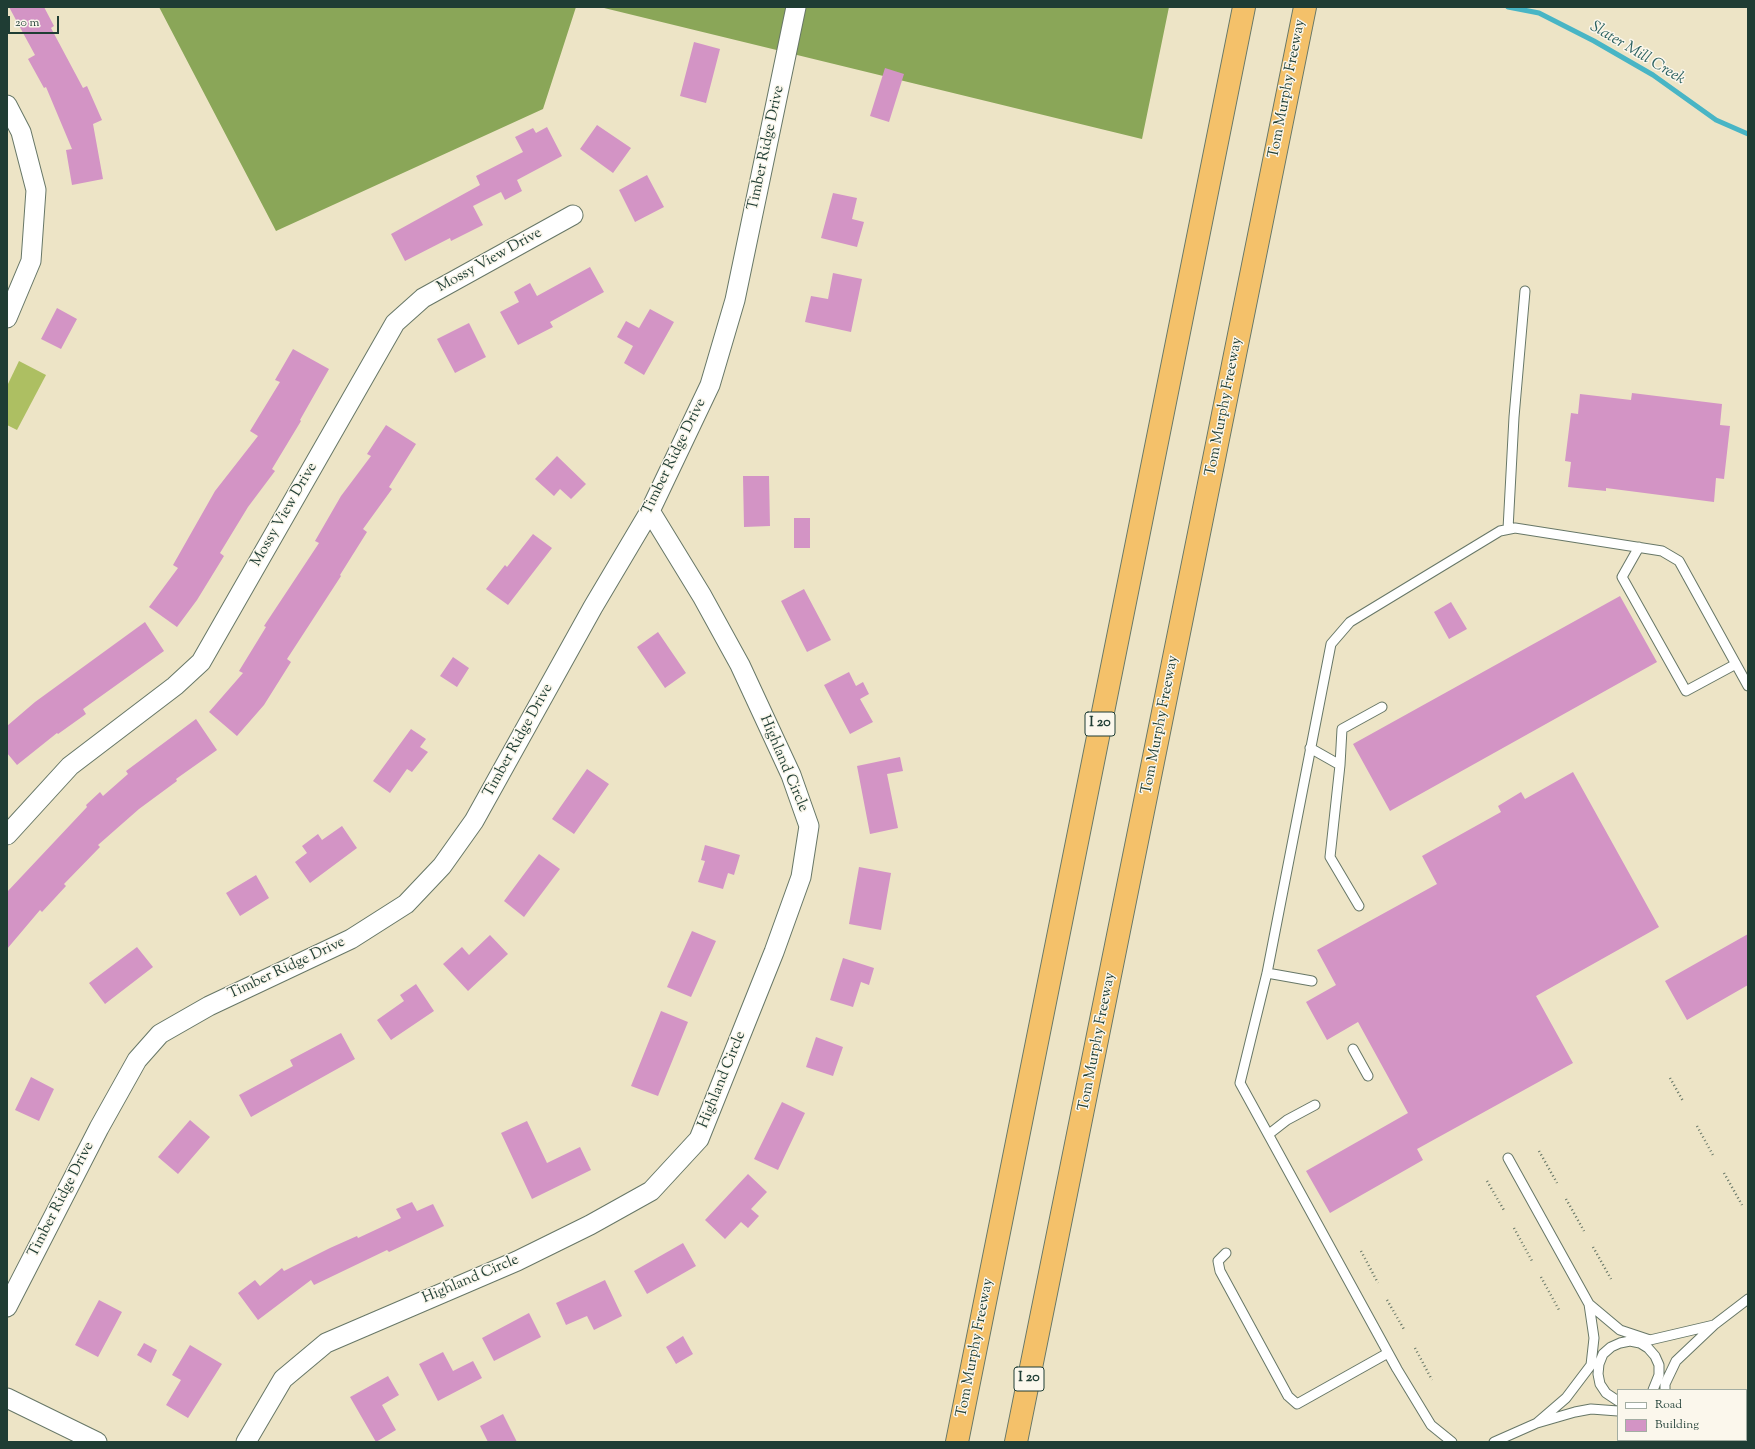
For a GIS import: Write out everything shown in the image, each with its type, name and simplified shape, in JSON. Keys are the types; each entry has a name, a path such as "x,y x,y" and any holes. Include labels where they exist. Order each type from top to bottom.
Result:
{"highway":[{"name":"Tom Murphy Freeway","path":"957,1442 1244,7"},
{"name":"Tom Murphy Freeway","path":"1016,1442 1305,7"},
{"path":"1028,1442 1042,1316"}],"street":[{"name":"Timber Ridge Drive","path":"7,1307 137,1060 160,1034 209,1006 351,939 406,904 442,866 474,821 593,607 650,511 710,385 735,300 796,7"},
{"path":"7,105 21,132 36,190 31,261 7,318"},
{"name":"Mossy View Drive","path":"7,835 70,766 175,686 201,662 395,323 423,298 573,215"},
{"name":"Highland Circle","path":"246,1442 283,1380 326,1343 517,1261 597,1221 651,1191 699,1140 774,952 801,877 808,826 791,775 740,665 702,596 650,511"},
{"path":"7,1398 97,1442"}],"lane":[{"path":"1508,529 1514,417 1524,291"},
{"path":"1452,1442 1431,1425 1388,1353 1240,1083 1267,973 1331,644 1350,622 1500,531 1515,528 1662,550 1679,561 1748,686"},
{"path":"1639,547 1622,577 1686,690 1736,664"},
{"path":"1359,906 1330,857 1340,765 1342,729 1382,707"},
{"path":"1310,748 1340,765"},
{"path":"1267,973 1312,981"},
{"path":"1353,1049 1368,1076"},
{"path":"1268,1134 1287,1120 1315,1105"},
{"path":"1508,1158 1589,1304 1594,1338 1591,1365 1598,1374"},
{"path":"1226,1253 1218,1262 1220,1271 1288,1396 1296,1404 1388,1353"},
{"path":"1664,1387 1676,1361 1714,1325 1748,1299"},
{"path":"1589,1304 1620,1330 1650,1340 1714,1325"},
{"path":"1537,1423 1566,1398 1591,1365 1611,1347 1637,1336"},
{"path":"1637,1336 1655,1356 1659,1365 1659,1375 1655,1389"},
{"path":"1620,1342 1630,1341 1640,1343 1648,1348"},
{"path":"1603,1354 1599,1364 1598,1374 1600,1384 1609,1395 1617,1411"},
{"path":"1659,1375 1664,1387"},
{"path":"1609,1395 1617,1400"},
{"path":"1494,1442 1537,1423 1591,1408 1617,1411"}],"path":[{"path":"1670,1078 1683,1101"},
{"path":"1697,1126 1714,1157"},
{"path":"1539,1151 1557,1183"},
{"path":"1724,1173 1742,1205"},
{"path":"1487,1181 1505,1212"},
{"path":"1566,1199 1584,1231"},
{"path":"1514,1228 1532,1260"},
{"path":"1592,1247 1611,1279"},
{"path":"1361,1252 1378,1283"},
{"path":"1541,1276 1559,1310"},
{"path":"1387,1300 1405,1331"},
{"path":"1415,1348 1432,1380"}],"green space":[{"path":"159,7 576,7 543,109 276,231"},
{"path":"600,7 1169,7 1142,139"},
{"path":"19,361 46,375 17,430 7,425 7,386"}],"building":[{"path":"9,7 44,7 54,26 51,28 83,88 87,86 102,120 93,124 103,179 72,185 66,150 72,149 46,87 44,88 28,59 35,55"},
{"path":"694,42 720,49 706,103 680,96"},
{"path":"885,68 904,74 889,122 870,116"},
{"path":"597,125 631,148 613,173 580,149"},
{"path":"547,127 562,156 517,180 522,191 505,200 501,192 473,206 483,225 451,241 450,238 405,261 391,234 480,185 476,176 523,152 515,137 533,128 536,133"},
{"path":"647,175 664,207 635,222 619,190"},
{"path":"833,193 857,198 852,219 864,222 857,247 821,238"},
{"path":"590,267 604,292 550,322 553,327 518,345 500,312 519,302 514,292 530,283 537,296"},
{"path":"833,273 862,279 851,332 805,322 811,296 828,299"},
{"path":"57,308 77,319 61,349 41,339"},
{"path":"650,309 674,322 644,375 624,363 633,346 617,337 626,321 639,328"},
{"path":"469,323 486,357 455,373 437,339"},
{"path":"293,349 329,369 300,420 301,421 272,469 275,471 248,507 220,553 224,556 197,600 177,627 149,607 178,568 173,565 215,491 258,436 250,431 280,382 275,380"},
{"path":"1632,393 1722,404 1720,425 1730,426 1724,479 1716,478 1714,502 1606,488 1606,491 1568,487 1571,462 1565,461 1571,413 1578,414 1580,394 1631,400"},
{"path":"386,425 416,444 389,487 392,489 363,529 367,532 340,575 341,576 287,659 291,662 264,705 237,736 209,712 243,673 239,671 266,627 264,626 319,543 315,541 341,496 371,456 367,454"},
{"path":"557,456 586,484 571,499 560,489 554,496 535,479"},
{"path":"743,476 769,476 770,526 744,527"},
{"path":"794,518 810,518 810,548 794,548"},
{"path":"533,534 552,548 508,605 486,589 505,565 507,567"},
{"path":"804,589 831,640 807,652 781,601"},
{"path":"1620,596 1657,662 1390,811 1353,744"},
{"path":"1451,602 1467,629 1449,639 1434,612"},
{"path":"145,622 164,651 83,709 86,714 58,734 57,733 17,765 7,753 7,726 35,702"},
{"path":"658,632 686,673 665,688 637,647"},
{"path":"453,657 469,668 457,687 440,676"},
{"path":"849,672 856,686 863,682 869,694 860,699 873,722 850,734 824,685"},
{"path":"196,719 217,750 176,779 177,781 139,809 98,845 100,847 64,884 66,886 42,912 40,910 7,949 7,892 87,807 86,805 100,792 103,796 128,774 126,771"},
{"path":"411,729 426,739 420,747 428,752 412,772 407,769 390,793 373,781"},
{"path":"900,757 903,771 887,774 898,828 870,834 857,766"},
{"path":"587,769 609,784 574,834 552,819"},
{"path":"1573,772 1659,927 1536,996 1573,1063 1417,1149 1423,1160 1330,1213 1306,1171 1408,1113 1358,1022 1327,1040 1306,1002 1336,985 1317,950 1437,884 1422,856 1501,812 1498,806 1521,792 1525,799"},
{"path":"342,826 357,848 310,883 295,862 307,853 302,846 318,834 322,840"},
{"path":"705,845 740,855 734,875 728,873 723,889 698,882 705,861 701,860"},
{"path":"539,854 560,869 524,917 504,901"},
{"path":"859,867 891,873 881,930 849,924"},
{"path":"256,875 269,898 240,916 226,893"},
{"path":"692,931 716,941 691,997 667,987"},
{"path":"1748,934 1748,985 1687,1020 1665,981"},
{"path":"490,935 508,954 468,991 443,964 462,947 469,955"},
{"path":"137,947 153,967 105,1004 89,983"},
{"path":"843,958 874,968 869,985 861,982 853,1007 830,1000"},
{"path":"416,984 434,1011 391,1040 377,1020 404,1001 400,995"},
{"path":"661,1011 688,1022 658,1096 631,1086"},
{"path":"341,1033 355,1059 251,1117 239,1095 293,1066 290,1060"},
{"path":"816,1037 843,1047 833,1076 806,1067"},
{"path":"31,1077 54,1089 39,1121 15,1110"},
{"path":"782,1102 805,1113 778,1170 754,1159"},
{"path":"190,1120 210,1137 178,1174 158,1157"},
{"path":"527,1121 547,1163 580,1147 591,1170 532,1199 501,1133"},
{"path":"748,1174 767,1192 751,1209 759,1216 748,1228 741,1222 725,1239 705,1220"},
{"path":"412,1202 417,1211 433,1204 444,1226 389,1252 387,1250 314,1285 311,1280 258,1320 238,1293 255,1280 260,1286 282,1268 284,1271 330,1248 357,1236 358,1238 401,1218 396,1209"},
{"path":"683,1243 696,1266 647,1294 634,1271"},
{"path":"605,1280 622,1316 594,1330 587,1316 566,1325 556,1303"},
{"path":"99,1300 122,1312 98,1357 75,1345"},
{"path":"529,1313 541,1337 494,1361 482,1338"},
{"path":"683,1336 693,1354 676,1364 666,1347"},
{"path":"144,1343 157,1350 151,1363 137,1355"},
{"path":"190,1345 222,1364 188,1418 166,1405 181,1380 172,1375"},
{"path":"443,1352 453,1371 473,1361 482,1378 438,1401 419,1364"},
{"path":"388,1376 399,1395 382,1405 396,1430 376,1442 350,1397"},
{"path":"503,1414 517,1442 488,1442 480,1426"}],"waterway":[{"name":"Slater Mill Creek","path":"1508,7 1539,13 1594,41 1653,75 1716,120 1748,134"}]}
